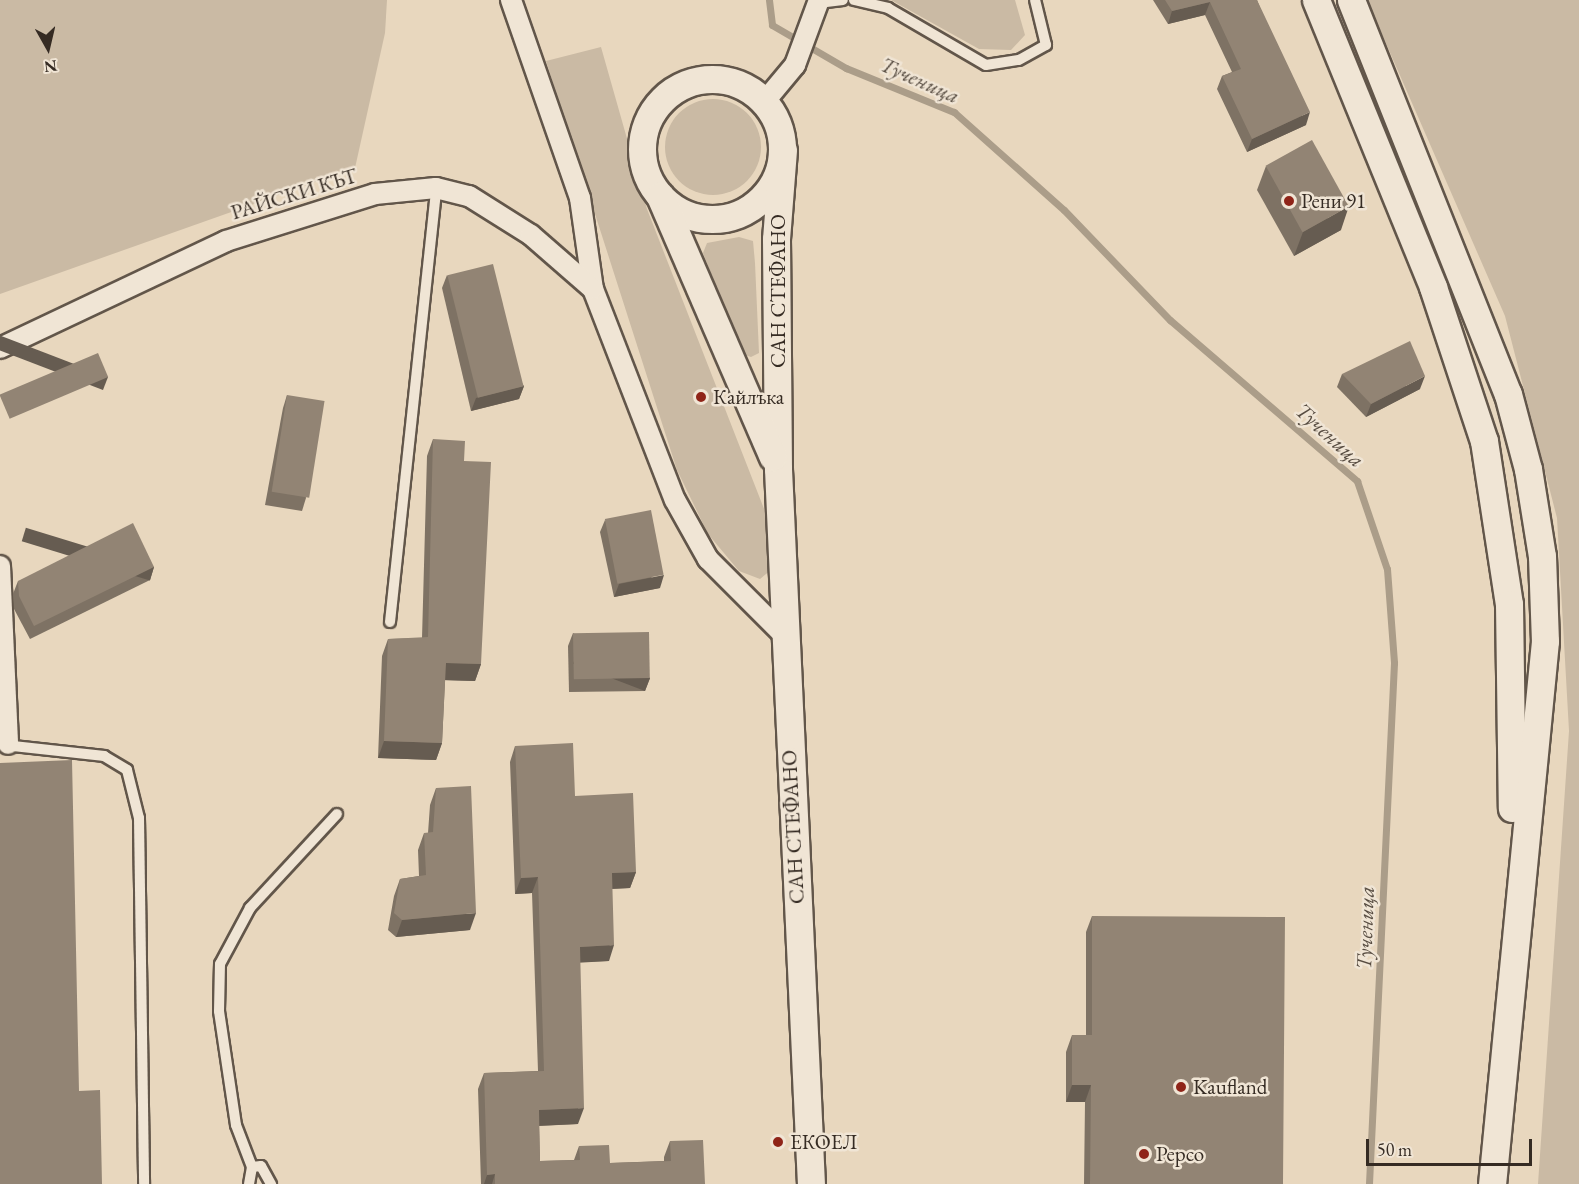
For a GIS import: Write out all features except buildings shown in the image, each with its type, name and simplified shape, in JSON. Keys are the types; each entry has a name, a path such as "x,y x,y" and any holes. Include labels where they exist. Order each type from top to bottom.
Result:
{"main road":[{"path":"1316,0 1438,297 1484,441 1509,604 1513,940"},
{"path":"1351,0 1490,344 1519,434 1537,517 1545,642 1513,940 1492,1184"},
{"path":"704,79 723,79 765,101 779,123 783,150 770,189 737,215 695,217 660,196 642,162 642,142 646,123 669,93 704,79"},
{"name":"САН СТЕФАНО","path":"783,150 776,239 778,469 810,1184"},
{"name":"САН СТЕФАНО","path":"660,196 778,469"}],"street":[{"path":"511,0 580,198 593,289 689,530 715,567 784,635"},
{"path":"765,101 798,57 819,2"},
{"name":"РАЙСКИ КЪТ","path":"0,348 226,241 375,194 436,188 497,211 593,289"},
{"path":"0,566 4,745"}],"lane":[{"path":"819,2 843,0"},
{"path":"854,0 888,8 986,65 1019,60 1046,45 1035,0"},
{"path":"390,622 436,188"},
{"path":"4,745 104,756 127,770 139,818 144,1184"},
{"path":"249,1184 252,1167 236,1125 219,1011 220,964 250,908 337,814"},
{"path":"252,1167 261,1166 271,1184"}],"shaded area":[{"path":"0,0 387,0 385,33 355,168 0,294"},
{"path":"891,0 1015,0 1025,35 1011,50 979,49"},
{"path":"1367,0 1579,0 1579,1184 1538,1184 1569,731 1557,518 1505,316"},
{"path":"601,47 647,209 766,514 771,570 760,579 739,571 708,534 677,470 546,61"},
{"path":"713,99 731,103 747,113 757,129 761,147 757,165 747,181 731,191 713,195 695,191 679,181 669,165 665,147 669,129 679,113 695,103"},
{"path":"739,237 753,241 759,353 751,357 742,354 703,253 707,243"}],"waterway":[{"name":"Тученица","path":"769,0 772,25 846,68 954,112 1064,210 1170,320 1357,481 1387,569 1394,663 1369,1184"}],"place":[{"name":"Рени 91","path":"1289,201"},
{"name":"Кайлъка","path":"701,397"},
{"name":"Kaufland","path":"1181,1087"},
{"name":"ЕКОЕЛ","path":"778,1142"},
{"name":"Pepco","path":"1144,1154"}]}
